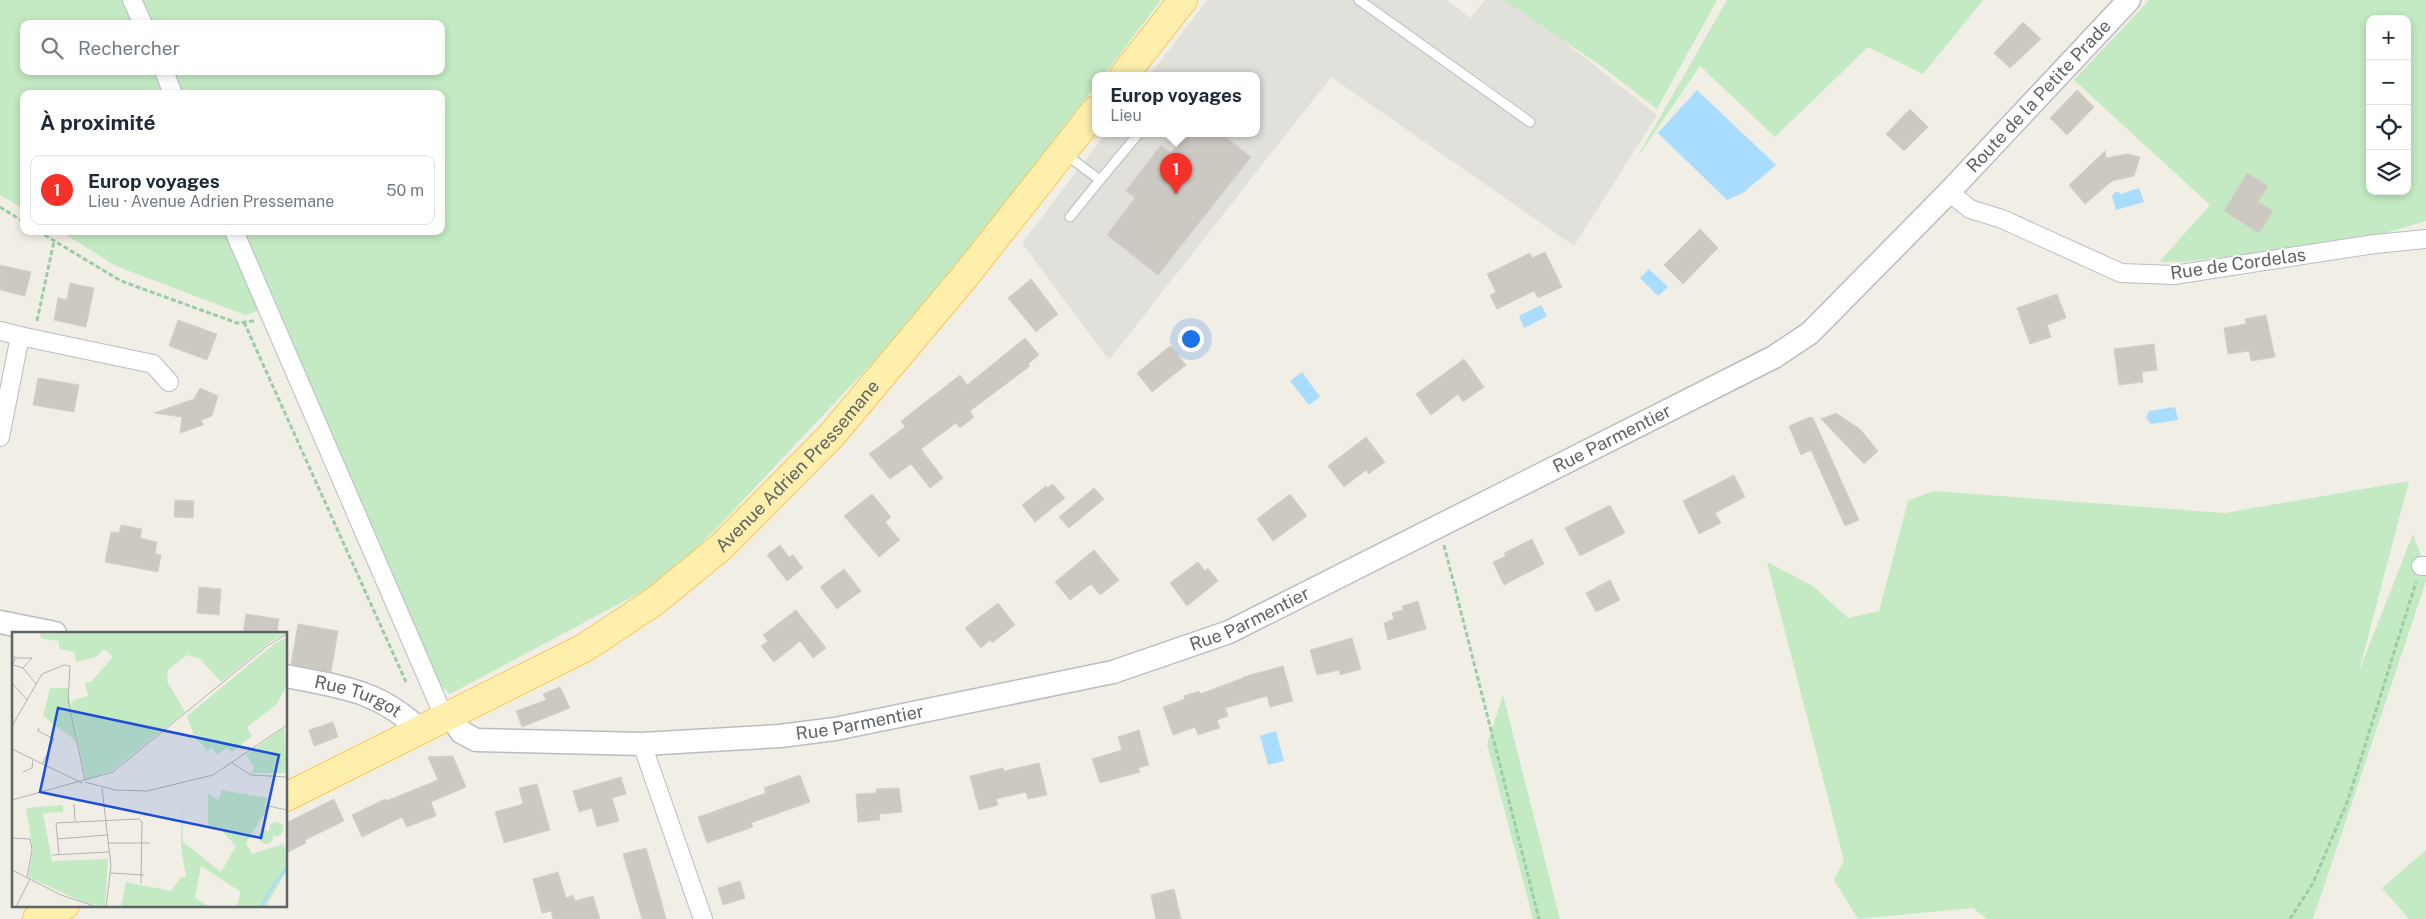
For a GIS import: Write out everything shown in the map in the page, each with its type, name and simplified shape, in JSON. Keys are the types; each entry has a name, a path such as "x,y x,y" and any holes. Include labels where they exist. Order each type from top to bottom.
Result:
{"main road":[{"path":"1126,72 1183,0"},
{"name":"Avenue Adrien Pressemane","path":"288,796 586,647 655,601 721,547 831,436 966,275 1092,115"},
{"path":"37,919 63,906"}],"street":[{"path":"132,0 141,20"},
{"name":"Route de la Petite Prade","path":"1949,192 2129,0"},
{"path":"166,75 171,90"},
{"name":"Rue de Cordelas","path":"1949,192 1970,208 2002,219 2121,273 2174,275 2375,244 2426,239"},
{"name":"Rue Parmentier","path":"448,717 461,732 476,740 642,744 780,736 835,729 1114,672 1230,632 1774,357 1810,333 1949,192"},
{"path":"236,235 448,717"},
{"path":"0,331 153,364 169,382"},
{"path":"0,437 27,338"},
{"path":"0,622 50,632"},
{"name":"Rue Turgot","path":"288,676 364,693 400,712 421,731"},
{"path":"642,744 703,919"}],"lane":[{"path":"1359,0 1530,122"},
{"path":"1070,217 1136,137"},
{"path":"1063,152 1100,180"}],"path":[{"path":"0,207 20,220"},
{"path":"44,235 121,282 237,323 244,322 410,689 400,712"},
{"path":"27,338 54,241"},
{"path":"1439,525 1539,919"},
{"path":"2290,919 2313,883 2348,800 2424,566"}],"shaded area":[{"path":"1207,0 1447,0 1470,18 1485,0 1512,0 1657,115 1574,246 1331,77 1109,360 1022,243 1103,137 1260,137 1260,72 1152,72"}],"green space":[{"path":"0,0 125,0 133,20 20,20 20,75 157,75 163,90 20,90 20,207 0,195"},
{"path":"139,0 1161,0 1106,72 1092,72 1092,90 927,305 713,532 662,581 450,694 439,684 242,235 445,235 445,90 178,90 172,75 445,75 445,20 147,20"},
{"path":"1504,0 1717,0 1657,109 1601,66"},
{"path":"1727,0 1983,0 1923,74 1868,47 1775,137 1700,66 1635,161"},
{"path":"2149,0 2426,0 2426,221 2361,240 2184,262 2159,262 2210,205 2074,80"},
{"path":"66,235 227,235 259,311 245,315 116,266"},
{"path":"2409,481 2359,671 2413,534 2426,569 2426,581 2313,919 1987,919 1973,908 1858,919 1834,880 1844,860 1767,562 1813,586 1848,618 1879,611 1908,501 1933,491 2225,513"},
{"path":"1503,695 1560,919 1533,919 1487,744"},
{"path":"2426,850 2426,919 2409,919 2382,888"}],"water":[{"path":"1697,90 1776,165 1743,193 1727,200 1658,133"},
{"path":"2139,188 2144,202 2116,210 2112,196 2116,191 2121,194"},
{"path":"1649,269 1668,287 1658,296 1640,278"},
{"path":"1541,305 1547,316 1524,328 1519,316"},
{"path":"1302,372 1320,397 1309,405 1290,381"},
{"path":"2175,407 2178,420 2151,424 2146,418 2149,411"},
{"path":"1276,731 1284,761 1268,765 1260,736"}],"building":[{"path":"2023,22 2041,39 2010,68 1994,53"},
{"path":"2077,90 2094,107 2067,135 2050,118"},
{"path":"1910,109 1928,127 1904,151 1886,134"},
{"path":"1184,137 1225,137 1251,157 1158,275 1107,235 1135,198 1126,191 1161,145 1171,153"},
{"path":"2105,151 2106,158 2127,154 2140,157 2134,176 2112,181 2085,204 2069,185"},
{"path":"2247,173 2268,186 2258,202 2273,211 2259,233 2224,211"},
{"path":"1700,229 1718,248 1683,284 1664,265"},
{"path":"1545,252 1562,287 1538,298 1534,291 1497,309 1490,295 1496,292 1487,274 1530,253 1532,258"},
{"path":"0,265 31,272 25,296 0,290"},
{"path":"1031,279 1058,314 1036,332 1008,298"},
{"path":"70,283 94,288 86,327 54,320 58,298 67,300"},
{"path":"2057,294 2066,318 2047,325 2051,337 2030,344 2017,308"},
{"path":"2266,315 2275,357 2251,361 2249,351 2228,354 2224,328 2246,324 2245,319"},
{"path":"178,320 217,334 207,360 169,346"},
{"path":"1025,338 1039,355 1028,364 1030,366 970,411 974,417 960,428 956,423 921,449 943,478 930,488 911,464 890,479 869,454 905,427 901,421 960,375 967,385"},
{"path":"2154,344 2157,370 2142,372 2143,382 2119,385 2114,349"},
{"path":"1170,346 1186,365 1152,392 1137,373"},
{"path":"1464,359 1484,387 1463,402 1458,394 1431,415 1416,394"},
{"path":"38,378 79,385 74,412 33,405"},
{"path":"200,388 218,396 212,416 201,420 203,425 180,433 182,417 154,413 194,399"},
{"path":"1836,413 1860,429 1878,451 1864,464 1821,419"},
{"path":"1810,417 1813,418 1859,520 1845,526 1811,450 1801,455 1789,426"},
{"path":"1366,437 1385,462 1369,474 1366,470 1344,487 1328,466"},
{"path":"1734,475 1745,497 1715,513 1721,523 1699,534 1683,501"},
{"path":"1053,484 1065,498 1035,522 1022,505 1046,486 1047,488"},
{"path":"1094,488 1104,499 1069,528 1059,517"},
{"path":"872,494 891,517 885,522 900,540 879,557 844,516"},
{"path":"1290,494 1307,516 1273,541 1257,519"},
{"path":"175,500 194,501 193,518 174,517"},
{"path":"1610,505 1625,533 1580,556 1565,528"},
{"path":"121,525 142,529 140,538 157,542 155,554 161,555 158,572 105,562 111,532 119,533"},
{"path":"1532,539 1544,564 1504,585 1493,562 1506,556 1504,553"},
{"path":"780,545 789,557 793,555 803,568 787,581 767,555"},
{"path":"1094,550 1119,580 1100,595 1091,584 1070,600 1055,582"},
{"path":"1198,562 1205,571 1208,568 1218,581 1187,606 1170,583"},
{"path":"844,569 861,591 837,609 820,587"},
{"path":"1610,580 1620,600 1596,612 1586,593"},
{"path":"199,587 221,589 219,615 197,613"},
{"path":"1418,601 1426,629 1388,640 1384,623 1394,619 1392,613 1403,610 1402,606"},
{"path":"998,603 1015,625 992,643 990,640 981,648 965,628"},
{"path":"796,610 826,648 813,658 800,641 774,662 761,646 768,641 763,635"},
{"path":"246,614 279,619 277,632 243,632"},
{"path":"298,624 338,631 331,672 291,664"},
{"path":"1352,638 1361,669 1340,675 1339,670 1317,675 1310,650"},
{"path":"1283,666 1293,701 1270,707 1267,696 1225,708 1228,716 1217,720 1220,728 1198,735 1195,727 1173,735 1163,707 1185,699 1184,696 1199,691 1200,694 1243,677"},
{"path":"560,687 570,708 522,727 516,711 546,700 543,694"},
{"path":"333,722 338,737 314,746 309,730"},
{"path":"1139,730 1149,765 1138,768 1140,772 1100,783 1092,759 1122,750 1118,737"},
{"path":"453,756 466,787 431,802 436,816 407,827 402,817 362,837 352,815 385,799 386,801 438,780 428,757"},
{"path":"1039,763 1047,795 1028,799 1026,792 996,799 998,805 979,810 970,776 1003,768 1004,771"},
{"path":"800,775 810,802 751,823 753,827 707,843 698,817 766,793 764,788"},
{"path":"621,777 626,794 612,798 619,821 597,827 592,808 579,812 573,791"},
{"path":"537,784 550,830 504,843 495,812 523,804 519,788"},
{"path":"899,788 902,812 879,814 880,820 858,822 856,794 876,793 876,789"},
{"path":"334,799 344,821 305,840 306,843 288,852 288,822"},
{"path":"646,848 666,919 642,919 623,854"},
{"path":"558,872 566,898 573,895 575,901 593,896 600,919 553,919 551,911 542,913 533,879"},
{"path":"740,881 745,898 723,905 718,888"},
{"path":"1174,889 1181,919 1156,919 1151,895"}],"place":[{"name":"Europ voyages","path":"1176,194"}]}
